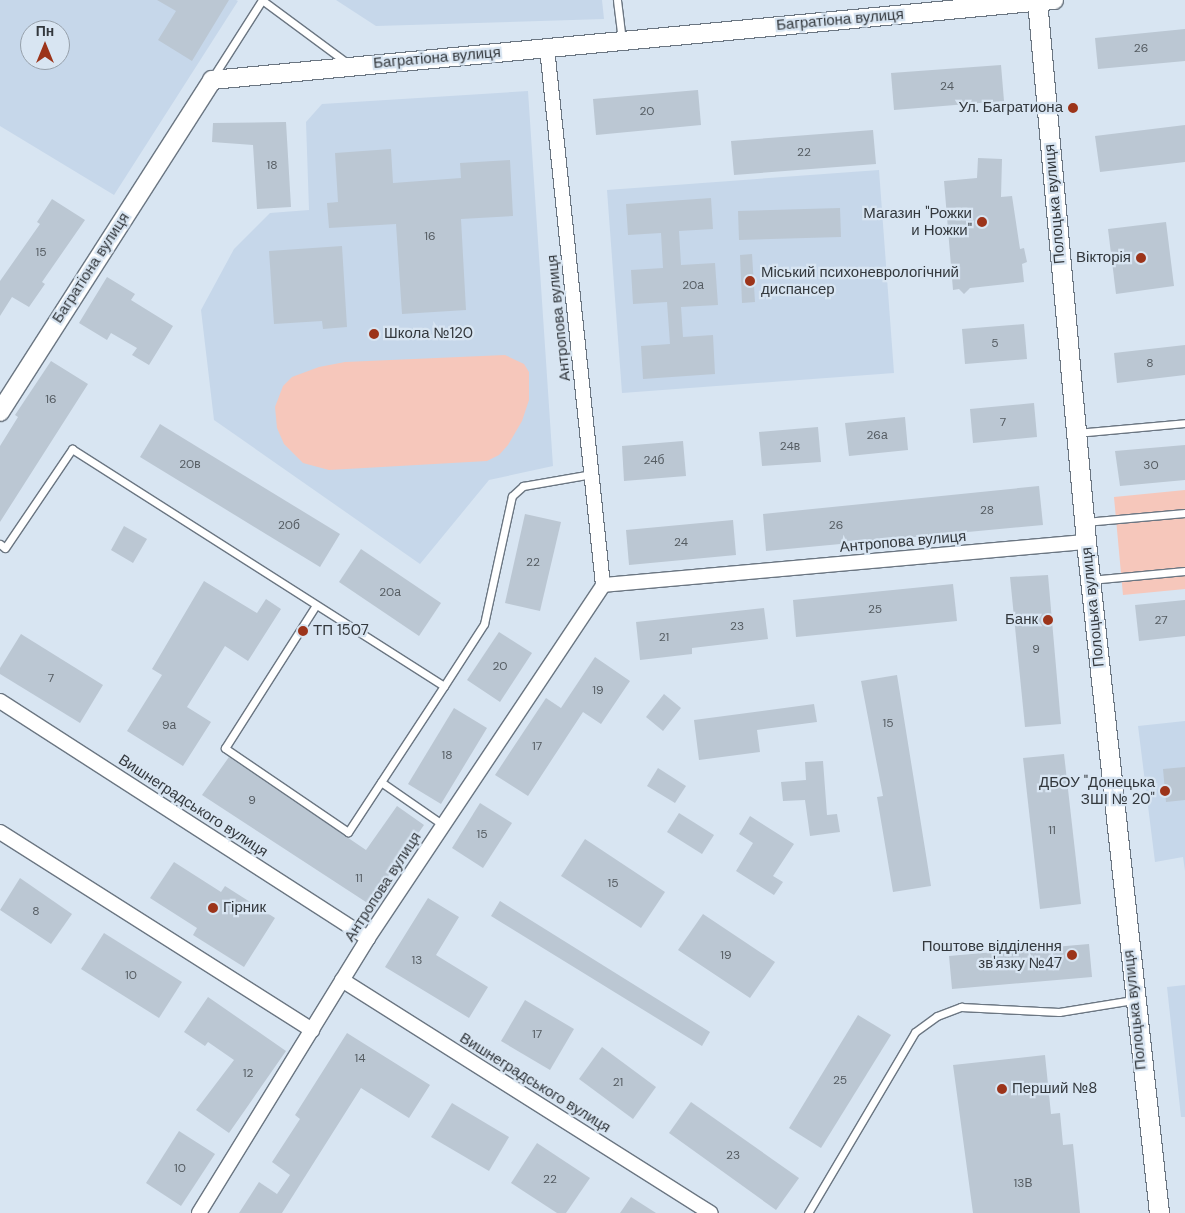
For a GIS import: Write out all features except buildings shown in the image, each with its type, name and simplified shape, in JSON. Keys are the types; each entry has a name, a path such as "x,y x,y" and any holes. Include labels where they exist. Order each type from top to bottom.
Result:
{"main road":[{"name":"Полоцька вулиця","path":"1043,1 1084,522 1133,1000 1159,1213"}],"street":[{"name":"Багратіона вулиця","path":"0,412 212,80 1043,1"},
{"name":"Антропова вулиця","path":"199,1213 368,938 603,585 547,48"},
{"name":"Антропова вулиця","path":"603,585 1086,542"},
{"name":"Вишнеградського вулиця","path":"0,701 368,938"},
{"path":"0,832 312,1030"},
{"name":"Вишнеградського вулиця","path":"342,980 711,1213"}],"lane":[{"path":"212,80 262,0 352,66"},
{"path":"618,0 622,41"},
{"path":"1076,433 1185,422"},
{"path":"0,544 6,548 72,449 444,686"},
{"path":"316,605 224,748 348,832 484,624 512,496 523,486 592,474"},
{"path":"1084,522 1185,513"},
{"path":"1090,580 1185,571"},
{"path":"381,782 443,825"},
{"path":"808,1213 916,1032 937,1016 961,1007 1059,1012 1133,1000"}],"shaded area":[{"path":"0,0 238,1 114,195 0,126"},
{"path":"336,0 602,0 604,19 376,26"},
{"name":"Школа №120","path":"528,91 553,466 489,480 420,564 214,420 201,310 234,249 270,213 309,210 306,122 322,104"},
{"name":"Міський психоневрологічний диспансер","path":"879,170 894,373 622,393 607,190"},
{"path":"505,355 524,364 529,372 529,400 522,421 508,445 499,455 487,461 329,470 303,463 284,444 277,428 275,407 283,386 292,377 319,367 345,362"},
{"path":"1185,490 1185,589 1123,595 1114,497"},
{"name":"ДБОУ \"Донецька ЗШІ № 20\"","path":"1185,721 1185,871 1183,857 1155,862 1138,726"},
{"path":"1185,985 1185,1117 1181,1117 1167,987"}],"place":[{"name":"Ул. Багратиона","path":"1073,108"},
{"name":"Магазин \"Рожки и Ножки\"","path":"982,222"},
{"name":"Вікторія","path":"1141,258"},
{"name":"Міський психоневрологічний диспансер","path":"750,281"},
{"name":"Школа №120","path":"374,334"},
{"name":"Банк","path":"1048,620"},
{"name":"ТП 1507","path":"303,631"},
{"name":"ДБОУ \"Донецька ЗШІ № 20\"","path":"1165,791"},
{"name":"Гірник","path":"213,908"},
{"name":"Поштове відділення зв'язку №47","path":"1072,955"},
{"name":"Перший №8","path":"1002,1089"}]}
